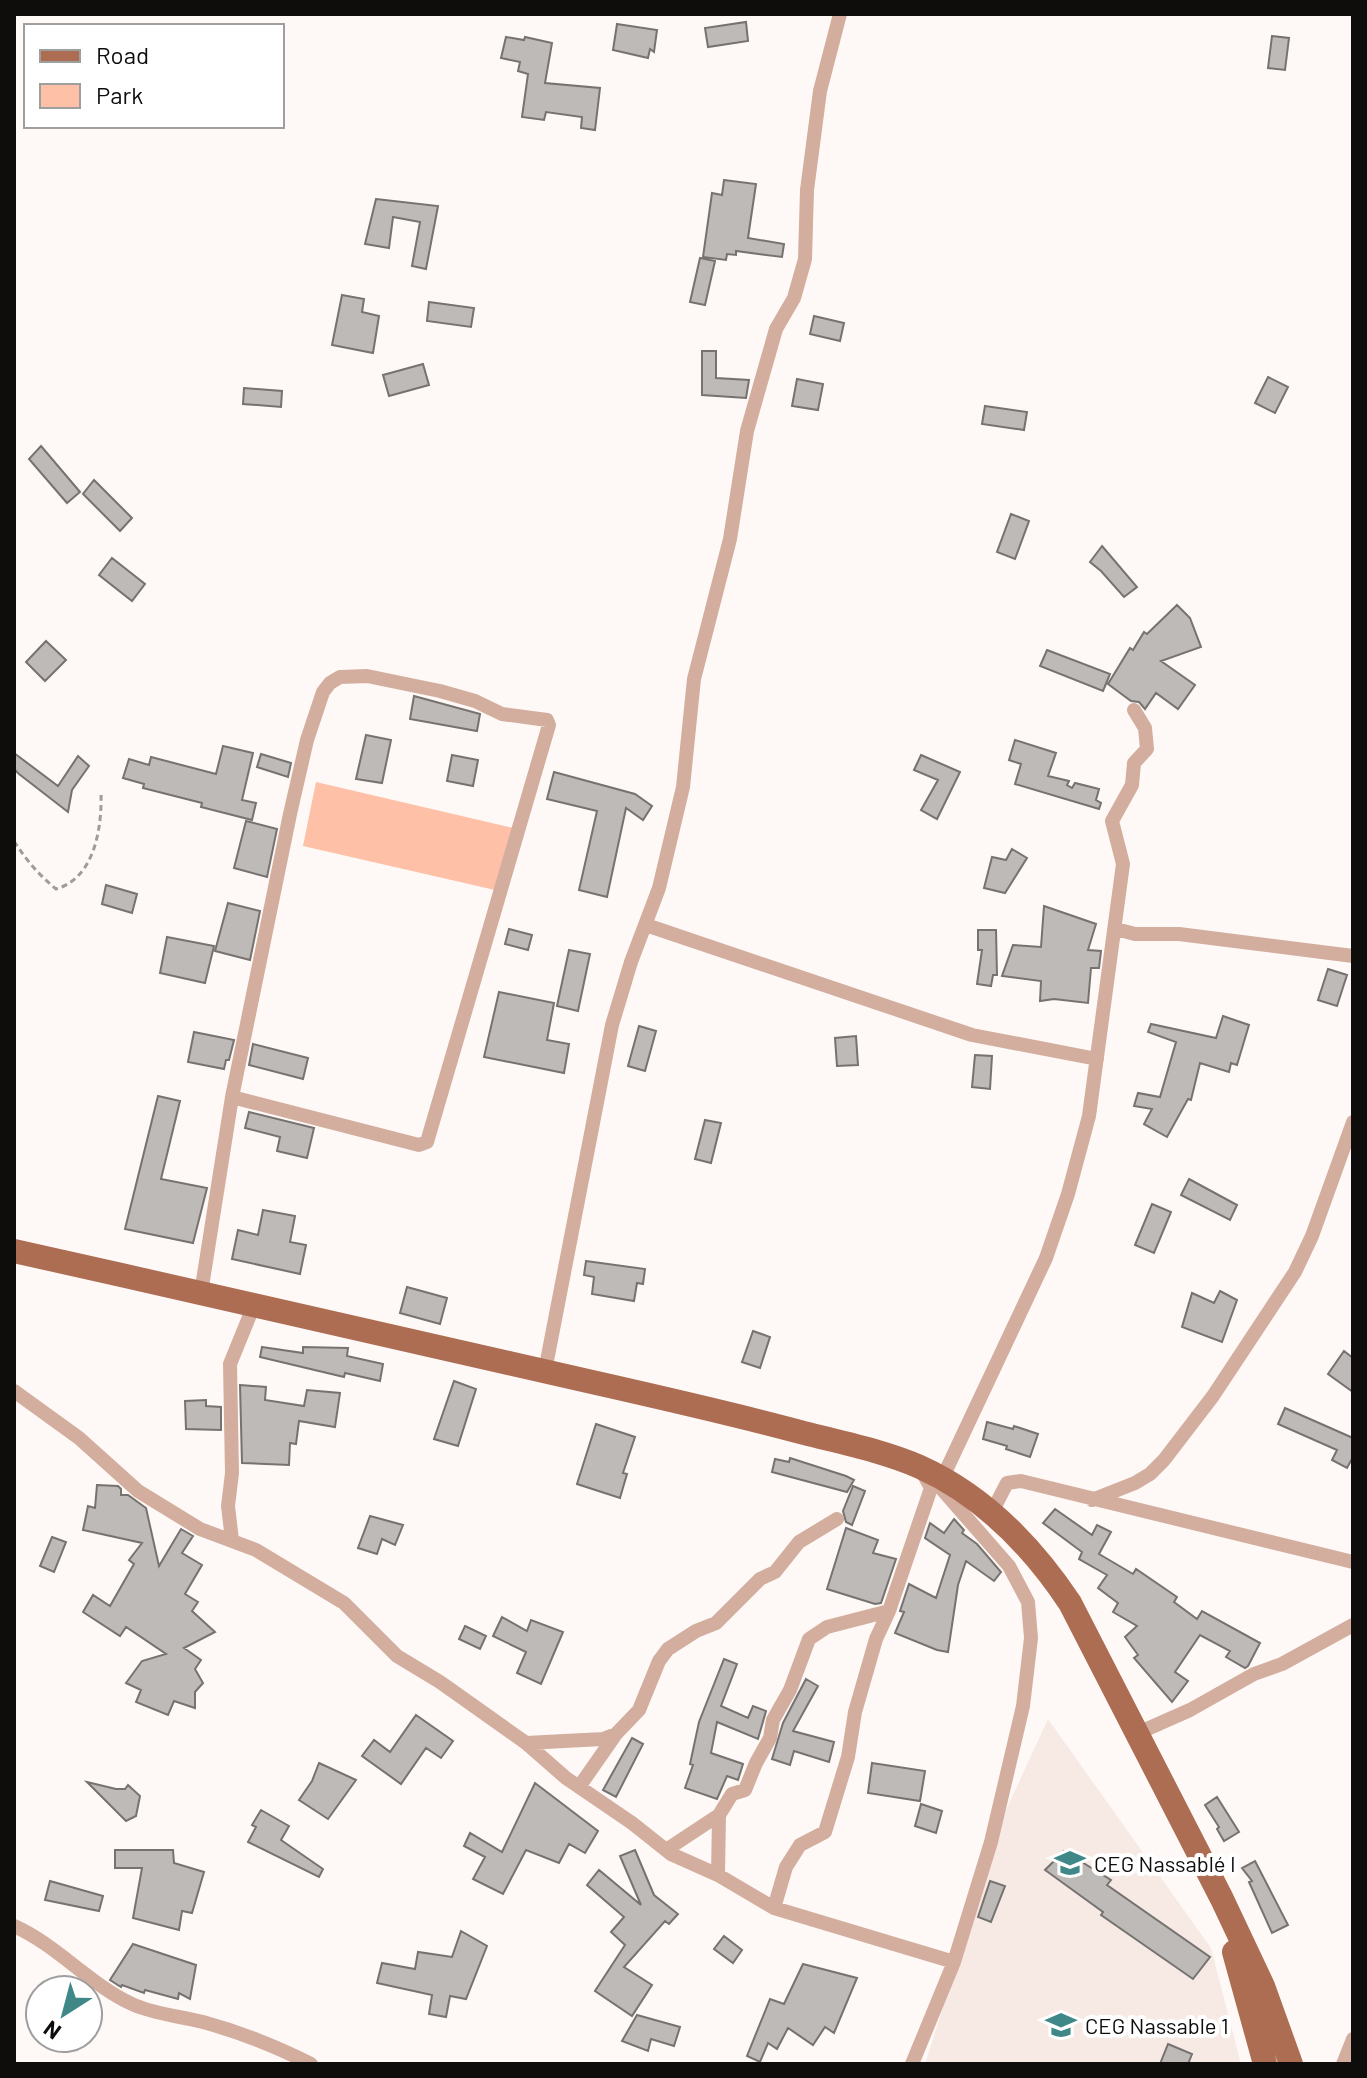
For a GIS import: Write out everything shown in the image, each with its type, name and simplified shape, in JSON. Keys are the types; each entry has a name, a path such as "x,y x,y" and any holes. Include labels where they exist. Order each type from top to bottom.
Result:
{"main road":[{"path":"14,1251 783,1427 886,1454 942,1479 992,1512 1048,1570 1070,1603 1222,1899 1263,1986 1291,2062"},
{"path":"1222,1899 1265,2064"}],"street":[{"path":"545,1371 612,1025 659,888 683,787 694,679 730,539 747,431 776,329 794,298 805,259 807,190 820,91 840,14"},
{"path":"201,1293 232,1097 307,740 318,703 330,683 340,677 367,676 475,701 502,714 547,720 549,725 427,1142 419,1145 232,1097"},
{"path":"942,1479 1046,1258 1068,1194 1089,1116 1123,864 1112,821 1132,785 1134,763 1147,749 1145,728 1134,710"},
{"path":"646,925 972,1035 1097,1059"},
{"path":"1116,929 1135,934 1179,934 1353,956"},
{"path":"1092,1500 1135,1483 1157,1467 1227,1376 1295,1272 1312,1236 1353,1122"},
{"path":"232,1540 228,1506 232,1473 230,1364 254,1305"},
{"path":"14,1391 79,1438 138,1491 200,1529 256,1550 344,1603 397,1656 440,1682 526,1743 579,1787 666,1850 718,1875 774,1908 954,1962"},
{"path":"774,1908 786,1867 800,1845 825,1832 848,1757 855,1712 876,1639 889,1611 931,1488 920,1468"},
{"path":"912,2064 954,1962 991,1842 1018,1727 1030,1660 1031,1626 1024,1592 1009,1566 949,1495 920,1468"},
{"path":"992,1512 1003,1488 1013,1480 1353,1562"},
{"path":"579,1787 616,1734 639,1710 659,1661 668,1649 696,1631 716,1623 760,1579 775,1572 799,1542 837,1519"},
{"path":"666,1850 719,1815 732,1794 745,1790 770,1738 773,1720 790,1690 809,1639 827,1627 889,1611"},
{"path":"1138,1733 1190,1710 1254,1674 1282,1664 1353,1625"},
{"path":"526,1743 603,1739 616,1734"},
{"path":"718,1875 719,1815"},
{"path":"14,1926 43,1943 104,1989 134,2005 205,2023 311,2064"},
{"path":"1343,2064 1353,2039"}],"path":[{"path":"14,841 43,879 56,889 66,886 94,853 102,814 101,793"}],"shaded area":[{"name":"CEG Nassablé I","path":"1048,1719 1211,1948 1241,2064 925,2064 1005,1812"}],"green space":[{"path":"316,782 513,828 495,890 303,846"}],"building":[{"path":"746,22 748,41 708,47 705,28"},
{"path":"617,24 657,30 654,52 650,49 648,58 613,50"},
{"path":"1272,36 1289,38 1285,70 1268,68"},
{"path":"506,37 524,40 525,37 552,43 545,83 600,88 595,130 581,128 582,117 546,112 544,120 522,117 528,74 518,71 520,62 501,58"},
{"path":"724,180 756,184 748,238 784,244 782,257 736,251 736,255 727,254 726,260 703,257 712,193 722,195"},
{"path":"376,199 438,206 426,269 412,266 420,222 393,217 389,248 365,244"},
{"path":"700,258 715,261 705,305 690,302"},
{"path":"342,295 364,299 362,312 379,316 373,353 332,345"},
{"path":"429,302 474,308 471,327 427,321"},
{"path":"814,316 844,323 840,341 810,334"},
{"path":"702,351 716,351 716,378 749,380 746,398 702,395"},
{"path":"423,364 429,385 389,396 383,375"},
{"path":"1268,377 1288,387 1275,413 1255,403"},
{"path":"797,379 823,384 818,410 792,406"},
{"path":"244,388 282,391 281,407 243,404"},
{"path":"985,406 1027,412 1024,430 982,424"},
{"path":"41,446 80,492 67,503 29,459"},
{"path":"94,480 132,518 120,531 83,494"},
{"path":"1011,514 1029,521 1015,559 997,552"},
{"path":"1102,546 1137,587 1124,597 1090,562"},
{"path":"112,558 145,584 132,601 99,575"},
{"path":"1177,605 1190,618 1201,647 1161,661 1195,685 1178,709 1156,693 1145,709 1139,702 1131,701 1108,684 1130,648 1133,650 1144,632 1147,634"},
{"path":"46,641 66,660 45,681 26,662"},
{"path":"1047,650 1110,674 1103,691 1040,666"},
{"path":"414,696 480,714 477,731 410,719"},
{"path":"366,735 391,740 382,783 356,779"},
{"path":"1015,740 1056,753 1048,776 1069,781 1067,785 1072,788 1075,783 1099,789 1096,800 1101,803 1099,809 1015,784 1021,764 1009,760"},
{"path":"223,746 253,753 242,800 256,803 252,820 201,807 202,803 143,788 144,784 123,778 129,759 149,765 151,757 216,774"},
{"path":"14,753 58,786 78,756 89,766 72,790 68,812 14,769"},
{"path":"261,754 291,763 288,777 257,767"},
{"path":"452,755 478,760 473,786 447,781"},
{"path":"921,755 960,772 937,819 921,810 938,780 914,770"},
{"path":"554,772 635,794 652,806 643,820 626,808 607,897 579,890 597,811 547,799"},
{"path":"246,821 277,829 267,877 234,868"},
{"path":"1012,849 1027,858 1005,893 984,888 992,857 1006,860"},
{"path":"106,885 137,894 132,913 102,904"},
{"path":"228,903 260,911 250,960 215,951"},
{"path":"1044,906 1096,924 1088,950 1101,951 1099,968 1091,968 1088,1003 1054,999 1040,1001 1041,981 1002,976 1013,945 1041,947"},
{"path":"509,929 532,935 528,950 505,944"},
{"path":"978,930 996,930 997,975 993,975 991,986 977,984 982,950 978,950"},
{"path":"167,937 214,946 205,983 160,973"},
{"path":"569,950 590,954 578,1011 557,1006"},
{"path":"1328,969 1347,975 1337,1006 1318,1000"},
{"path":"499,992 554,1003 547,1040 569,1044 564,1073 484,1057"},
{"path":"1223,1016 1249,1025 1237,1065 1231,1063 1229,1072 1200,1063 1191,1100 1188,1099 1167,1137 1144,1124 1152,1109 1134,1106 1138,1093 1160,1097 1176,1042 1148,1032 1151,1024 1216,1038"},
{"path":"639,1026 656,1031 645,1071 628,1066"},
{"path":"194,1032 234,1040 224,1069 188,1062"},
{"path":"856,1036 858,1065 837,1066 835,1038"},
{"path":"253,1044 308,1058 303,1079 249,1065"},
{"path":"975,1055 992,1056 990,1089 972,1087"},
{"path":"158,1096 180,1101 161,1179 207,1188 193,1243 125,1229"},
{"path":"249,1112 314,1128 307,1158 277,1151 280,1137 245,1128"},
{"path":"705,1120 721,1123 711,1163 695,1159"},
{"path":"1189,1179 1237,1205 1230,1220 1181,1195"},
{"path":"1152,1204 1171,1212 1154,1253 1135,1245"},
{"path":"263,1210 295,1216 290,1242 306,1245 300,1274 232,1259 238,1230 258,1235"},
{"path":"586,1261 645,1269 643,1284 637,1283 634,1301 592,1294 594,1277 584,1275"},
{"path":"407,1287 447,1298 440,1324 400,1313"},
{"path":"1220,1291 1237,1300 1222,1342 1182,1327 1192,1293 1214,1303"},
{"path":"753,1331 770,1337 760,1368 742,1362"},
{"path":"262,1347 303,1353 303,1347 348,1348 347,1356 383,1364 380,1381 345,1373 344,1377 260,1357"},
{"path":"1344,1351 1353,1358 1353,1392 1328,1374"},
{"path":"454,1381 476,1389 458,1446 434,1439"},
{"path":"240,1385 266,1387 265,1400 304,1406 307,1390 340,1393 335,1427 299,1421 296,1444 290,1443 289,1465 242,1463"},
{"path":"206,1400 206,1406 221,1407 221,1430 186,1429 185,1401"},
{"path":"1285,1408 1353,1438 1353,1457 1347,1468 1332,1460 1337,1450 1278,1424"},
{"path":"987,1422 1038,1434 1030,1457 983,1439"},
{"path":"596,1424 635,1437 623,1473 627,1474 620,1498 577,1484"},
{"path":"790,1458 854,1480 847,1492 772,1472 775,1459 789,1462"},
{"path":"97,1485 118,1486 121,1495 128,1495 146,1508 159,1566 181,1529 193,1536 182,1553 202,1565 185,1594 198,1602 192,1611 215,1632 184,1648 201,1660 195,1669 203,1683 195,1692 195,1708 174,1701 168,1715 136,1702 141,1690 126,1683 142,1661 166,1654 126,1627 120,1636 83,1612 93,1595 110,1606 134,1564 129,1560 142,1543 83,1530 88,1506 95,1508"},
{"path":"853,1486 865,1491 852,1525 846,1522 843,1511"},
{"path":"1055,1509 1092,1535 1097,1525 1111,1532 1099,1554 1133,1574 1136,1569 1177,1597 1174,1602 1197,1619 1202,1611 1260,1643 1248,1666 1245,1668 1226,1657 1230,1651 1200,1635 1175,1672 1188,1681 1172,1702 1134,1658 1138,1655 1125,1637 1137,1626 1113,1612 1118,1603 1098,1588 1107,1575 1079,1559 1082,1552 1043,1523"},
{"path":"370,1516 403,1525 395,1545 382,1539 377,1554 358,1548"},
{"path":"954,1519 964,1530 962,1533 977,1544 1001,1572 994,1581 966,1561 958,1585 948,1652 895,1633 904,1612 900,1611 909,1584 936,1598 950,1555 925,1538 930,1523 944,1533"},
{"path":"846,1528 878,1540 873,1553 896,1559 881,1603 875,1604 827,1589"},
{"path":"52,1537 66,1542 54,1572 40,1566"},
{"path":"502,1617 527,1631 531,1620 563,1632 541,1684 517,1673 526,1652 493,1636"},
{"path":"465,1626 486,1636 480,1649 459,1639"},
{"path":"724,1659 737,1664 721,1706 748,1718 753,1706 766,1711 758,1739 717,1722 711,1753 743,1764 738,1780 727,1776 717,1799 685,1788 693,1765 690,1764 699,1722"},
{"path":"806,1679 818,1686 793,1731 834,1742 829,1762 794,1751 790,1765 772,1759 783,1723"},
{"path":"416,1715 453,1741 441,1758 426,1748 401,1784 362,1756 374,1740 390,1752"},
{"path":"632,1738 643,1744 616,1797 603,1790"},
{"path":"319,1763 356,1780 328,1819 299,1800 312,1781"},
{"path":"872,1763 925,1771 920,1801 868,1793"},
{"path":"87,1782 116,1789 125,1789 128,1785 140,1796 136,1816 126,1821"},
{"path":"535,1783 598,1831 585,1853 569,1844 559,1863 526,1850 503,1894 473,1879 485,1857 464,1846 470,1833 502,1852"},
{"path":"1217,1797 1239,1832 1224,1841 1205,1805"},
{"path":"921,1804 942,1811 936,1833 915,1826"},
{"path":"261,1810 289,1826 281,1840 323,1869 319,1877 248,1842 256,1827 252,1825"},
{"path":"115,1850 173,1850 174,1863 204,1872 192,1913 182,1911 179,1930 133,1918 142,1868 115,1868"},
{"path":"635,1850 654,1895 678,1914 669,1924 665,1921 624,1967 652,1985 632,2016 595,1991 625,1945 611,1932 624,1917 587,1885 599,1870 641,1905 620,1856"},
{"path":"1064,1851 1111,1880 1107,1885 1210,1957 1193,1979 1101,1915 1103,1912 1045,1870"},
{"path":"1255,1861 1288,1925 1272,1933 1249,1882 1252,1881 1242,1868"},
{"path":"50,1881 103,1896 99,1911 45,1900"},
{"path":"990,1881 1005,1886 991,1922 978,1917"},
{"path":"461,1931 487,1946 466,1999 450,1996 446,2017 429,2014 432,1995 377,1983 382,1963 415,1969 418,1952 452,1957"},
{"path":"724,1936 742,1950 733,1963 714,1949"},
{"path":"133,1944 196,1965 190,1999 179,1993 178,1999 145,1990 144,1993 121,1987 110,1980"},
{"path":"803,1964 857,1978 834,2033 825,2027 813,2045 788,2028 777,2049 768,2043 760,2062 747,2056 770,1999 784,2004"},
{"path":"637,2015 680,2027 674,2046 651,2039 648,2051 622,2041"},
{"path":"1168,2044 1192,2054 1188,2064 1160,2064"}],"place":[{"name":"CEG Nassablé I","path":"1070,1863"},
{"name":"CEG Nassable 1","path":"1061,2025"}]}
